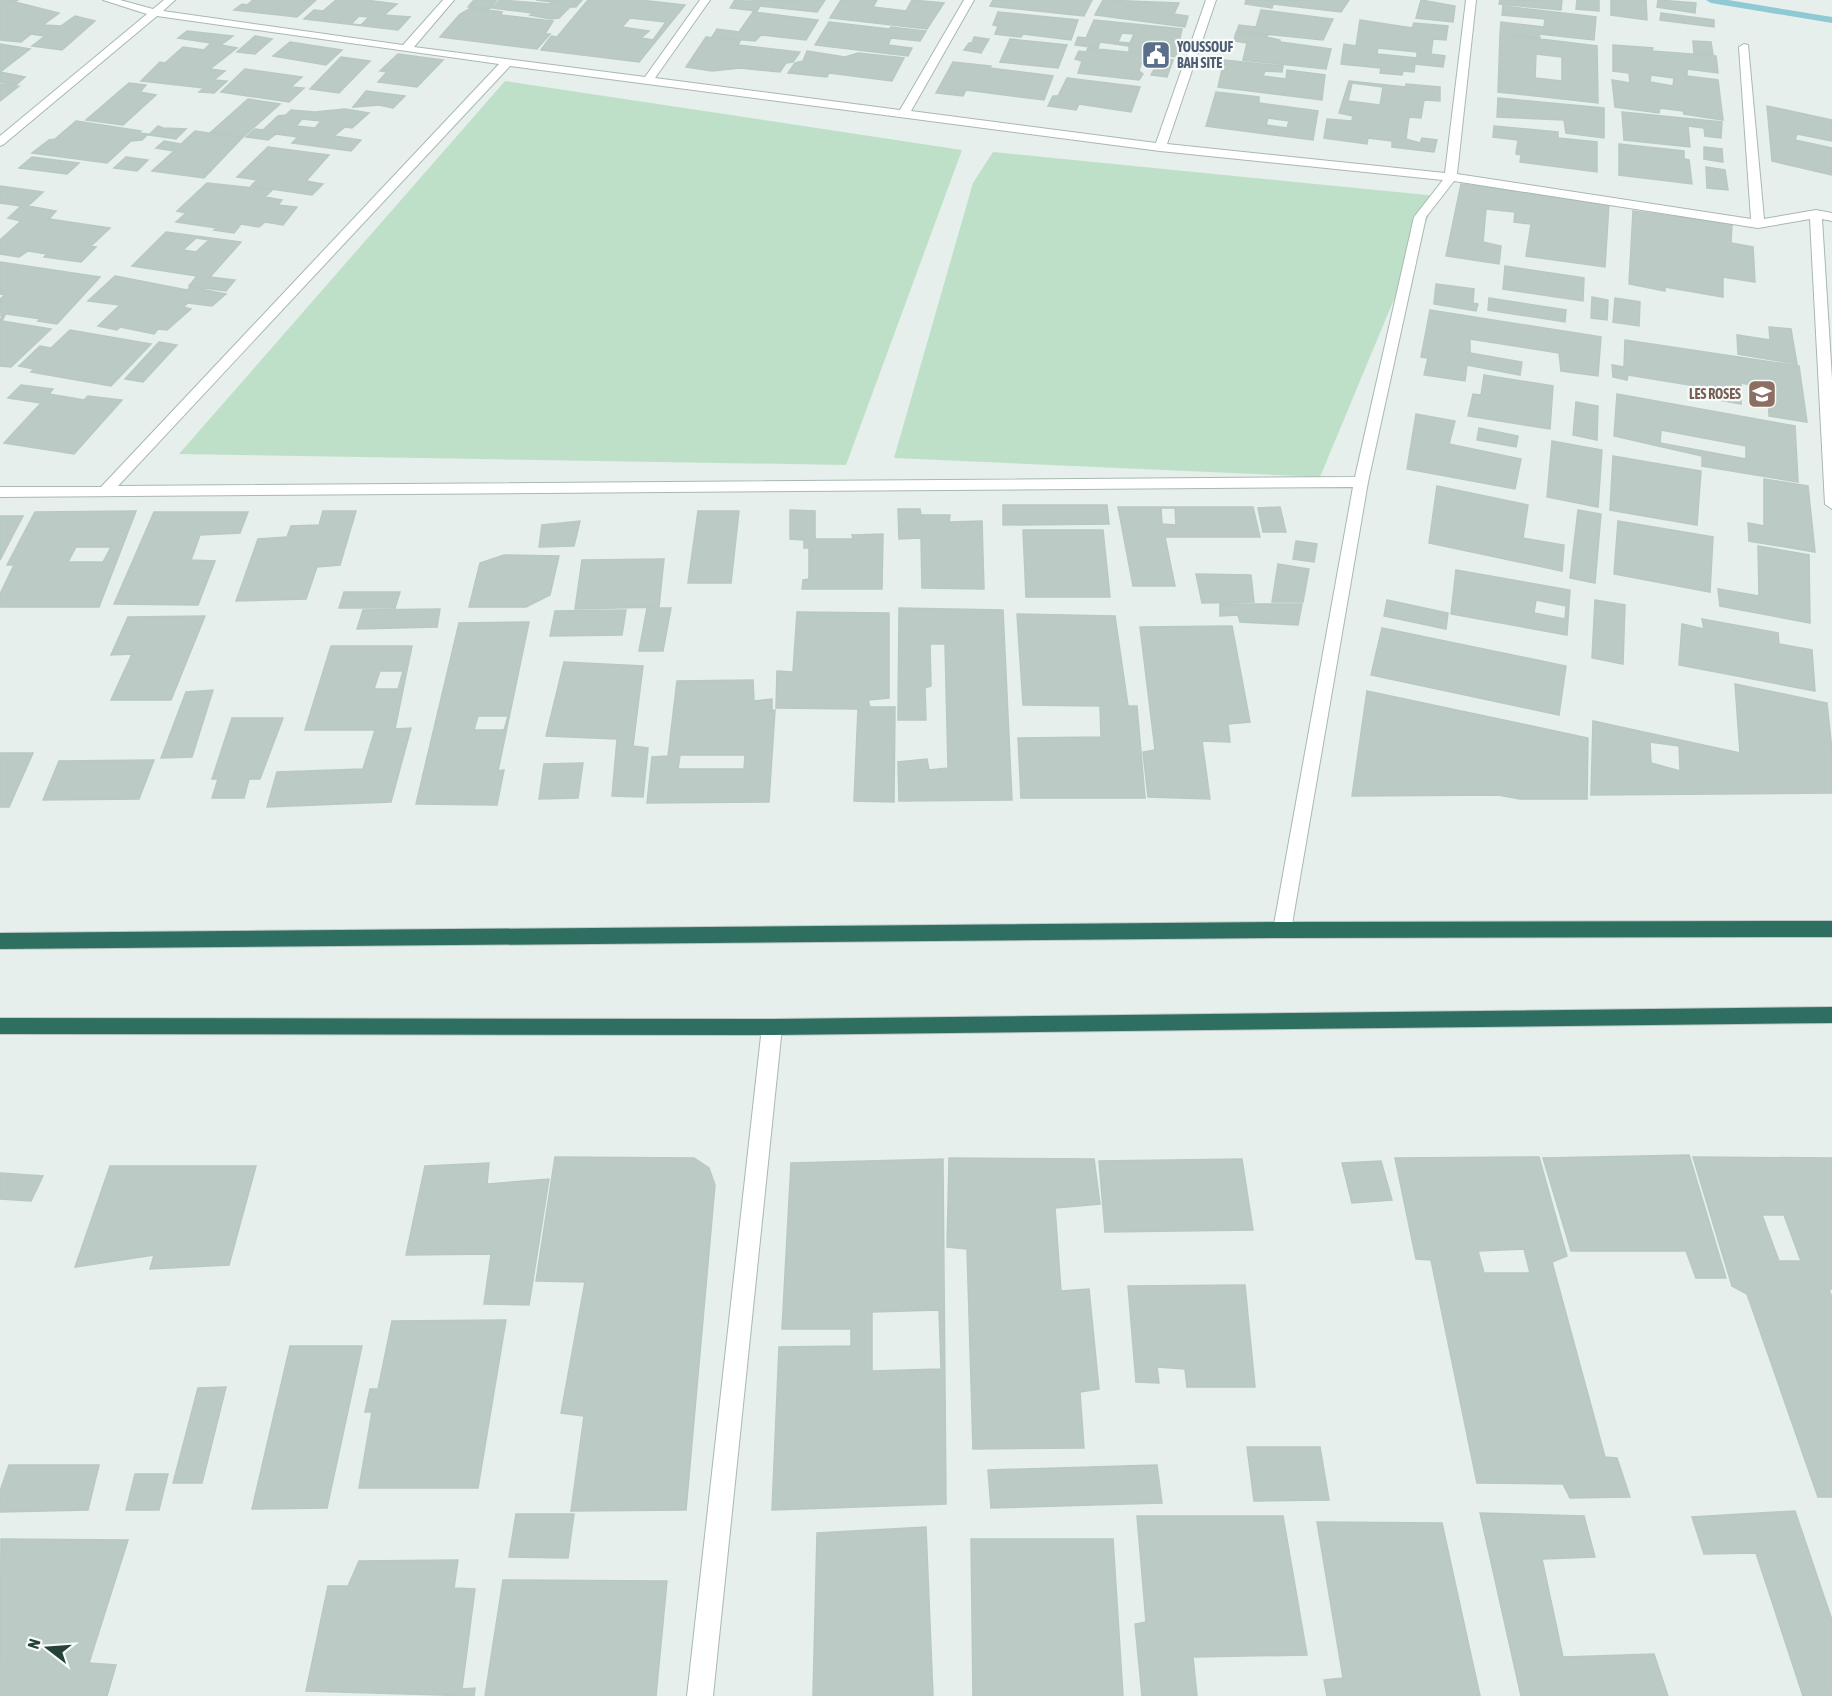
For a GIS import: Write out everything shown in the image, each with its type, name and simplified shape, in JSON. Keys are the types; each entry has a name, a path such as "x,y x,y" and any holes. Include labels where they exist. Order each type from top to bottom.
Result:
{"highway":[{"path":"0,942 1282,930 1832,929"},
{"path":"0,1026 772,1027 1832,1015"}],"street":[{"path":"108,0 156,13 406,49 1160,147 1451,177 1758,224 1816,214 1832,217"},
{"path":"0,142 170,0"},
{"path":"406,49 449,0"},
{"path":"648,80 705,0"},
{"path":"904,113 969,0"},
{"path":"1160,147 1211,0"},
{"path":"1282,930 1361,482 1420,217 1451,177 1471,0"},
{"path":"1744,47 1758,224"},
{"path":"104,492 507,62"},
{"path":"1816,214 1832,504"},
{"path":"0,492 1361,482"},
{"path":"700,1696 772,1027"}],"green space":[{"path":"505,81 962,150 846,465 179,454"},
{"path":"993,152 1437,196 1320,477 894,458 973,183"}],"building":[{"path":"0,0 18,0 15,2 59,13 43,25 61,26 75,16 95,21 62,50 32,46 45,36 31,34 21,42 0,40"},
{"path":"253,0 316,0 297,17 234,10"},
{"path":"336,0 365,0 397,4 384,15 410,17 398,30 304,19 314,10 323,11","holes":["359,16 369,17 361,25 351,24"]},
{"path":"474,0 497,0 489,9 468,7"},
{"path":"500,0 550,4 552,2 536,0 582,0 576,7 570,7 559,18 551,19 530,15 533,13 492,8"},
{"path":"588,0 640,0 685,5 639,62 541,50 551,36 557,37","holes":["630,18 666,22 653,40 641,38 649,31 622,27"]},
{"path":"735,0 825,0 817,12 760,6 757,11 730,8"},
{"path":"841,0 877,0 873,7 906,11 912,0 944,3 927,29 830,18"},
{"path":"993,0 1092,0 1084,16 990,6"},
{"path":"1103,0 1179,3 1174,14 1188,16 1185,27 1095,15"},
{"path":"1246,0 1349,0 1341,12 1273,4 1272,8 1245,4"},
{"path":"1421,0 1455,6 1453,22 1416,18"},
{"path":"1500,0 1562,0 1561,10 1499,4"},
{"path":"1577,0 1599,0 1599,11 1576,9"},
{"path":"1611,0 1646,0 1647,20 1611,15"},
{"path":"1658,0 1696,3 1695,13 1657,7"},
{"path":"1503,6 1596,17 1594,40 1539,34 1540,38 1500,34 1501,22 1544,27 1545,19 1502,15"},
{"path":"471,8 502,12 501,15 553,21 545,34 550,34 537,49 440,37 460,14"},
{"path":"1261,10 1333,19 1323,40 1237,31 1239,25 1256,27"},
{"path":"753,12 818,20 806,40 761,35 755,41 712,37 717,29 739,32"},
{"path":"998,12 1078,20 1071,40 1023,34 1021,37 995,34 998,26 993,25"},
{"path":"1661,13 1714,20 1714,27 1660,20"},
{"path":"1094,20 1182,29 1176,57 1129,51 1129,46 1100,42 1098,48 1075,45 1078,37 1086,38","holes":["1122,33 1134,34 1130,43 1118,42"]},
{"path":"1360,20 1412,28 1414,23 1448,26 1446,40 1433,39 1431,54 1445,56 1443,67 1415,64 1414,72 1403,71 1402,75 1380,73 1381,68 1341,64 1344,44 1356,46","holes":["1378,48 1417,52 1417,58 1377,54"]},
{"path":"829,22 926,31 920,41 891,38 888,45 912,48 908,56 815,45"},
{"path":"187,31 233,36 221,45 237,48 210,69 225,71 214,80 227,81 214,93 199,92 204,88 141,81 160,62 165,63 183,47 204,50 211,43 178,38"},
{"path":"1236,32 1268,35 1266,37 1280,40 1280,42 1331,49 1326,69 1243,60 1247,43 1234,41"},
{"path":"1500,34 1597,46 1598,103 1498,92","holes":["1536,54 1562,57 1562,81 1535,78"]},
{"path":"255,36 272,39 255,54 237,52"},
{"path":"706,37 740,41 738,45 800,52 793,62 786,63 780,72 740,68 712,71 686,67"},
{"path":"974,37 989,39 981,53 964,50 969,43 972,43"},
{"path":"1010,39 1067,45 1058,68 1000,62"},
{"path":"1693,41 1711,42 1713,55 1694,53"},
{"path":"290,42 342,50 326,65 273,56"},
{"path":"0,44 30,49 0,72"},
{"path":"1613,45 1653,48 1652,51 1716,56 1718,73 1687,69 1687,76 1718,80 1723,120 1660,108 1659,113 1615,107 1612,80 1630,83 1629,73 1613,71","holes":["1651,75 1674,78 1673,86 1650,82"]},
{"path":"1088,48 1144,54 1139,71 1143,74 1139,80 1078,73 1082,61 1075,59 1079,51 1086,52"},
{"path":"807,51 845,57 858,53 904,58 892,81 829,73 827,77 788,73 795,63 803,61"},
{"path":"398,54 443,60 417,87 378,82 387,72 380,71"},
{"path":"341,57 370,61 339,93 310,89"},
{"path":"1156,58 1173,60 1167,77 1151,75 1156,66 1153,65"},
{"path":"1224,60 1283,66 1282,72 1265,71 1263,76 1286,79 1287,70 1325,75 1322,100 1218,87"},
{"path":"953,62 1053,76 1044,100 966,90 963,96 936,93"},
{"path":"245,69 302,77 291,87 304,88 289,102 221,92"},
{"path":"0,72 25,77 16,85 0,82"},
{"path":"1067,78 1140,87 1131,112 1079,104 1076,110 1048,106 1053,96 1058,96"},
{"path":"1349,81 1406,87 1406,84 1440,87 1440,101 1424,100 1421,118 1409,117 1406,139 1420,143 1422,138 1437,140 1434,152 1392,147 1392,141 1368,138 1367,144 1324,138 1327,119 1352,121 1353,116 1339,113","holes":["1352,83 1383,87 1380,105 1348,101"]},
{"path":"129,83 146,85 140,92 156,95 123,125 86,120"},
{"path":"0,84 19,86 0,101"},
{"path":"366,91 405,96 393,108 379,105 353,107"},
{"path":"1216,92 1259,97 1259,103 1318,111 1313,140 1206,126","holes":["1268,118 1289,121 1287,128 1266,125"]},
{"path":"1498,98 1604,108 1604,138 1566,133 1564,120 1497,117"},
{"path":"248,99 280,104 243,137 211,132"},
{"path":"1767,106 1832,120 1832,141 1797,134 1795,140 1832,148 1832,175 1772,161"},
{"path":"345,109 369,113 352,128 345,127 334,136 361,140 351,151 292,143 298,137 276,134 268,140 246,137 255,129 263,130 278,116 286,115 291,110 315,112","holes":["302,119 321,121 315,128 296,126"]},
{"path":"1622,112 1722,122 1721,138 1705,136 1704,128 1688,126 1690,147 1624,140"},
{"path":"76,121 148,134 142,140 131,141 107,163 32,153 49,140 55,139"},
{"path":"158,126 186,129 176,139 149,135"},
{"path":"1494,126 1558,132 1558,138 1597,142 1597,172 1520,162 1521,155 1516,154 1518,140 1493,137"},
{"path":"195,131 242,138 204,178 152,171 174,151 156,148 164,141 181,144"},
{"path":"1619,144 1684,151 1684,159 1689,160 1692,184 1619,175"},
{"path":"268,147 329,155 306,181 323,184 312,195 251,186 257,180 237,177"},
{"path":"1704,147 1722,149 1723,162 1704,159"},
{"path":"32,157 79,163 67,174 19,168"},
{"path":"126,157 148,160 137,171 114,168"},
{"path":"1706,167 1725,170 1728,190 1707,188"},
{"path":"207,183 272,190 265,197 282,200 278,205 297,207 283,225 265,222 259,227 241,224 234,233 176,222 186,213 177,211"},
{"path":"1461,184 1609,204 1605,267 1526,256 1531,224 1514,222 1515,212 1486,209 1483,242 1501,246 1499,264 1446,256"},
{"path":"0,186 43,192 28,206 56,211 49,219 110,228 91,246 96,247 81,262 44,257 47,254 28,251 19,257 0,254 0,240 21,221 8,218 21,206 0,203"},
{"path":"1633,211 1732,224 1731,243 1753,247 1755,282 1723,277 1723,297 1665,287 1665,291 1629,284"},
{"path":"166,232 241,242 210,277 235,280 226,291 189,286 197,276 132,266","holes":["196,238 209,240 196,252 183,250"]},
{"path":"0,262 100,277 57,324 38,321 41,319 0,313 0,299 5,295 0,294"},
{"path":"1505,266 1584,278 1583,301 1503,289"},
{"path":"115,276 187,290 190,287 226,294 212,306 188,303 183,307 191,309 167,330 158,329 154,334 120,327 117,330 98,326 120,305 88,301"},
{"path":"1436,284 1474,289 1473,303 1478,304 1476,311 1434,304"},
{"path":"1592,297 1608,300 1607,320 1591,318"},
{"path":"1489,298 1566,310 1565,322 1488,310"},
{"path":"1615,298 1640,302 1639,326 1613,322"},
{"path":"1430,310 1601,337 1598,376 1561,371 1559,353 1470,339 1470,353 1522,362 1520,375 1467,365 1465,381 1424,375 1428,358 1421,357"},
{"path":"0,315 5,315 2,321 51,329 11,367 0,366 0,319 2,317"},
{"path":"1769,327 1791,329 1797,364 1738,354 1737,335 1770,340"},
{"path":"70,330 151,344 111,386 31,372 34,369 19,366 40,346 51,348"},
{"path":"1625,340 1799,366 1807,422 1769,416 1768,388 1741,383 1741,404 1709,398 1708,388 1628,375 1627,380 1613,377 1612,365 1624,367"},
{"path":"159,342 177,345 143,382 125,379"},
{"path":"1484,375 1553,386 1550,429 1468,416 1473,394 1481,395"},
{"path":"21,385 53,389 49,394 84,400 88,396 122,400 74,454 4,443 41,403 8,398"},
{"path":"1617,394 1795,426 1798,482 1702,466 1702,456 1614,436","holes":["1661,430 1746,446 1746,459 1660,443"]},
{"path":"1576,402 1598,406 1597,440 1573,435"},
{"path":"1416,414 1455,421 1449,444 1521,459 1515,489 1407,469"},
{"path":"1479,428 1518,436 1516,447 1477,440"},
{"path":"1552,441 1602,450 1598,507 1547,497"},
{"path":"1613,456 1701,471 1697,525 1610,510"},
{"path":"1764,479 1808,486 1815,552 1749,541 1748,523 1764,526"},
{"path":"1437,486 1528,505 1523,538 1564,545 1562,571 1429,543"},
{"path":"1003,505 1107,505 1109,524 1003,525"},
{"path":"1118,507 1253,507 1260,537 1165,537 1175,586 1133,586","holes":["1161,508 1175,508 1176,525 1162,524"]},
{"path":"1280,507 1286,532 1263,532 1258,508"},
{"path":"898,509 920,509 921,515 950,515 949,522 982,521 984,589 922,588 921,538 899,539"},
{"path":"790,510 815,511 815,539 853,539 852,535 883,534 882,589 802,589 803,580 809,579 809,548 804,548 804,540 790,539"},
{"path":"1578,510 1601,514 1595,583 1570,578"},
{"path":"136,511 99,607 0,607 0,594 14,565 7,565 35,512","holes":["76,547 111,547 103,562 68,562"]},
{"path":"323,511 356,511 340,565 317,567 306,599 236,601 258,539 287,537 291,526 319,525"},
{"path":"698,511 739,511 731,583 688,583"},
{"path":"154,512 248,512 240,533 200,535 191,560 215,561 198,605 114,604"},
{"path":"0,516 23,516 0,560"},
{"path":"580,521 574,546 539,547 542,525"},
{"path":"1618,521 1713,537 1710,592 1614,574"},
{"path":"1023,530 1103,530 1110,597 1026,597"},
{"path":"1296,541 1317,544 1314,562 1293,559"},
{"path":"1758,546 1809,555 1810,623 1720,606 1718,589 1759,596"},
{"path":"504,555 559,556 550,595 526,607 469,607 480,563"},
{"path":"664,559 659,607 575,609 582,560"},
{"path":"1278,564 1309,569 1303,602 1272,602"},
{"path":"1456,570 1570,590 1567,635 1451,614","holes":["1536,600 1566,606 1565,619 1534,613"]},
{"path":"1196,574 1251,575 1254,602 1202,603"},
{"path":"344,592 400,592 395,608 339,608"},
{"path":"1387,600 1448,613 1446,629 1384,616"},
{"path":"1595,600 1625,605 1623,664 1592,658"},
{"path":"1220,604 1302,604 1298,625 1240,622 1238,615 1220,616"},
{"path":"647,608 671,608 663,651 639,651"},
{"path":"899,608 1003,610 1012,800 899,801 898,762 927,759 929,770 948,768 945,644 930,644 931,686 925,688 926,720 898,720"},
{"path":"440,609 437,627 357,629 363,610"},
{"path":"626,610 622,635 550,636 555,611"},
{"path":"797,612 889,613 889,698 868,700 870,707 895,707 894,802 854,801 858,709 776,708 777,671 793,672"},
{"path":"1017,614 1115,616 1128,706 1137,706 1145,798 1021,798 1018,738 1101,737 1100,706 1023,705"},
{"path":"205,616 171,700 111,700 132,654 111,655 128,617"},
{"path":"1702,619 1778,633 1779,644 1812,650 1815,691 1679,665 1682,624 1704,629"},
{"path":"529,622 498,771 504,770 497,805 416,804 459,623","holes":["478,716 508,716 504,730 474,730"]},
{"path":"1232,626 1250,722 1228,724 1230,742 1202,741 1210,799 1148,797 1143,752 1155,750 1140,627"},
{"path":"1382,628 1566,666 1559,715 1371,675"},
{"path":"331,646 412,646 395,729 411,728 391,802 267,807 277,772 363,769 375,730 305,730","holes":["380,671 403,671 398,689 374,689"]},
{"path":"564,662 643,666 633,746 648,748 643,797 612,796 617,739 546,736"},
{"path":"753,680 754,701 772,699 772,711 775,710 769,802 647,803 652,757 668,756 677,681","holes":["680,755 745,755 744,769 678,769"]},
{"path":"1735,684 1827,703 1832,751 1832,793 1591,795 1593,721 1740,753","holes":["1650,742 1679,746 1680,771 1651,763"]},
{"path":"213,690 192,757 161,758 186,692"},
{"path":"1367,691 1588,738 1587,799 1520,799 1498,795 1352,796"},
{"path":"232,718 283,718 260,779 249,779 244,798 212,798 218,779 212,779"},
{"path":"0,753 33,753 9,807 0,807"},
{"path":"154,760 139,799 43,800 59,761"},
{"path":"583,763 578,798 539,799 544,764"},
{"path":"1689,1155 1726,1278 1696,1278 1686,1251 1571,1251 1543,1158"},
{"path":"555,1157 694,1158 709,1168 715,1185 686,1510 571,1511 584,1416 561,1413 585,1282 536,1281"},
{"path":"1539,1157 1567,1256 1552,1262 1605,1457 1617,1458 1630,1497 1570,1498 1563,1484 1477,1483 1431,1260 1416,1259 1395,1158","holes":["1524,1249 1530,1273 1484,1273 1478,1251"]},
{"path":"1693,1157 1832,1158 1832,1289 1829,1289 1832,1298 1832,1497 1818,1497 1747,1294 1732,1286","holes":["1762,1215 1784,1215 1801,1261 1779,1261"]},
{"path":"949,1158 1094,1159 1100,1204 1055,1208 1061,1291 1089,1289 1099,1389 1080,1392 1084,1448 973,1449 967,1249 947,1247"},
{"path":"943,1159 946,1504 772,1510 779,1347 851,1346 851,1329 782,1329 791,1163","holes":["939,1310 941,1369 872,1371 872,1312"]},
{"path":"1242,1159 1253,1230 1105,1232 1099,1161"},
{"path":"1381,1161 1392,1200 1352,1203 1342,1163"},
{"path":"489,1163 487,1184 549,1179 529,1305 484,1304 491,1254 406,1255 425,1166"},
{"path":"110,1166 256,1166 229,1265 150,1269 154,1255 75,1267"},
{"path":"0,1173 43,1176 31,1201 0,1199"},
{"path":"1245,1285 1255,1387 1187,1387 1185,1369 1157,1367 1159,1383 1136,1382 1128,1286"},
{"path":"506,1320 478,1488 359,1488 372,1412 365,1412 370,1389 378,1389 392,1321"},
{"path":"290,1346 362,1346 327,1508 252,1509"},
{"path":"226,1387 202,1483 173,1483 198,1388"},
{"path":"1247,1447 1320,1447 1329,1500 1254,1501"},
{"path":"9,1465 99,1465 88,1510 0,1512 0,1491"},
{"path":"1157,1465 1162,1503 991,1508 988,1470"},
{"path":"135,1474 168,1474 159,1510 126,1510"},
{"path":"1795,1511 1832,1620 1832,1696 1803,1696 1756,1553 1704,1554 1692,1517"},
{"path":"1480,1513 1584,1516 1595,1557 1542,1559 1563,1657 1654,1654 1668,1696 1521,1696"},
{"path":"516,1514 574,1514 568,1558 509,1557"},
{"path":"1137,1516 1283,1516 1307,1655 1193,1657 1197,1696 1142,1696 1135,1624 1146,1622"},
{"path":"1317,1522 1442,1523 1480,1696 1327,1696 1324,1680 1343,1678"},
{"path":"926,1527 933,1696 813,1696 817,1533"},
{"path":"1,1539 128,1540 89,1663 116,1665 107,1696 0,1696"},
{"path":"971,1539 1113,1539 1123,1696 973,1696"},
{"path":"458,1560 454,1588 475,1589 462,1689 475,1688 474,1696 306,1691 328,1586 348,1586 359,1561"},
{"path":"503,1580 667,1581 656,1696 485,1696"}],"waterway":[{"path":"1711,0 1832,20"}],"place":[{"name":"YOUSSOUF BAH SITE","path":"1156,55"},
{"name":"LES ROSES","path":"1762,394"}]}
